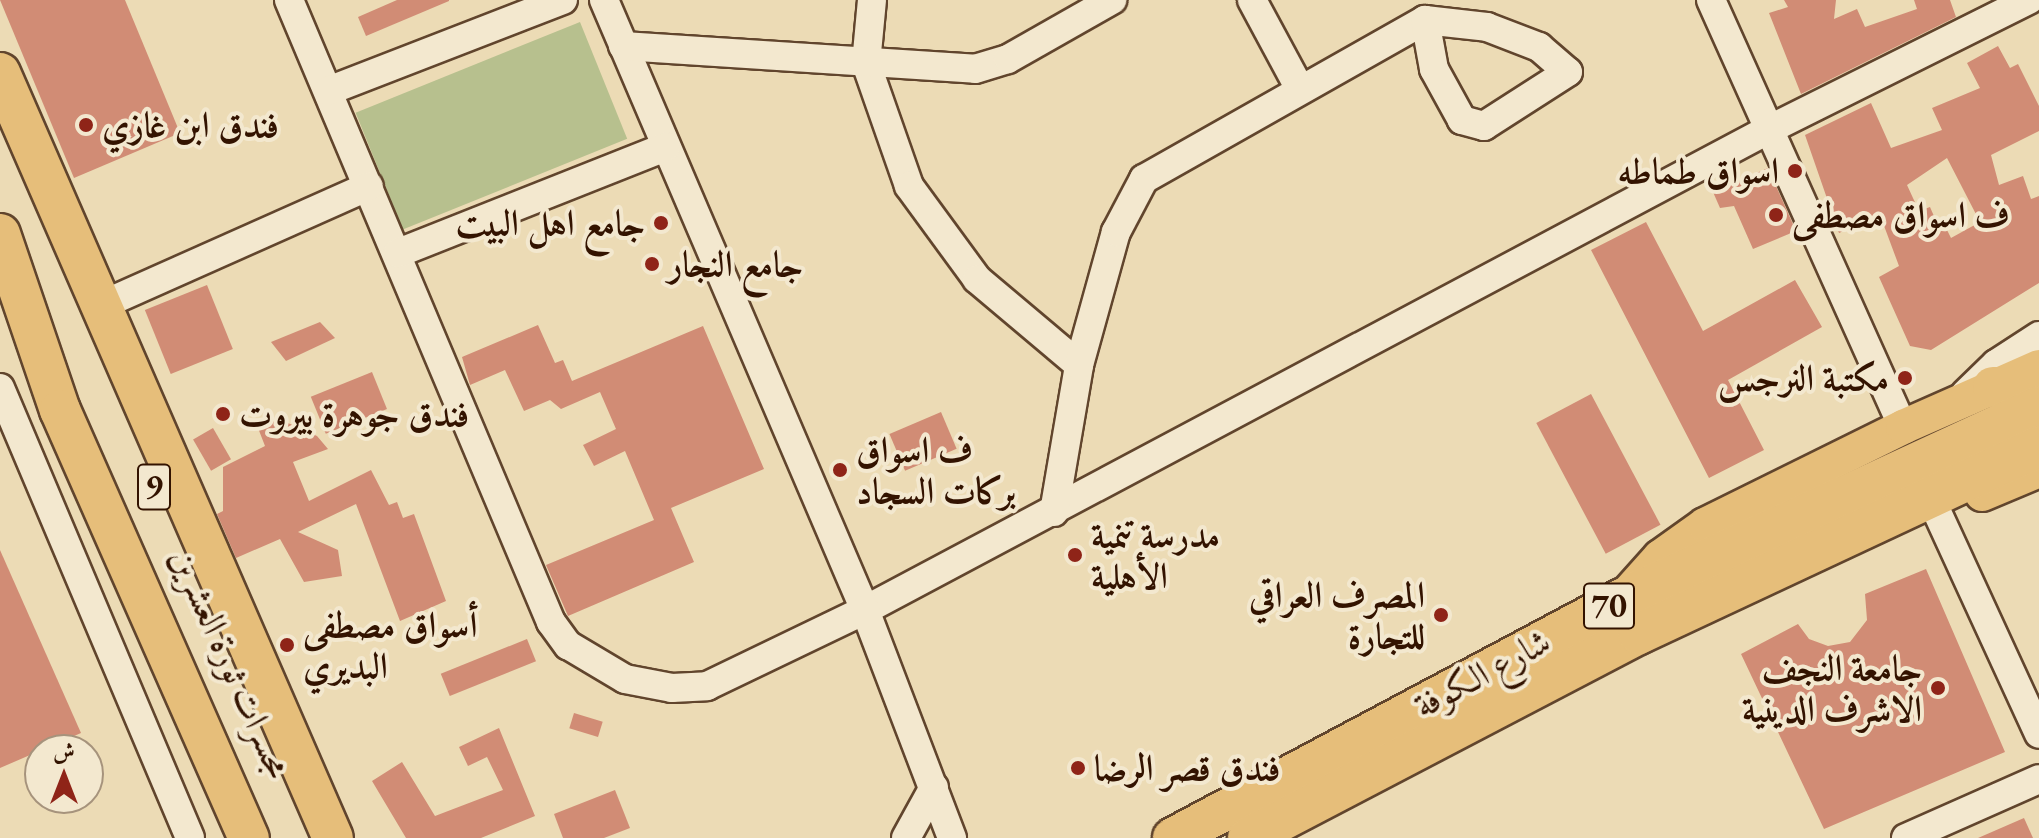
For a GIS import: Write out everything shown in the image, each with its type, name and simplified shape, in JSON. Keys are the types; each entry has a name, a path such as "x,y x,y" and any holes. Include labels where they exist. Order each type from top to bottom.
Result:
{"highway":[{"path":"0,73 333,838"},
{"name":"مجسرات ثورة العشرين","path":"0,135 307,838"},
{"path":"5,246 49,383 249,838"},
{"name":"مجسرات ثورة العشرين","path":"5,246 85,399 274,838"},
{"path":"1976,395 2039,387"},
{"name":"شارع الكوفة","path":"1182,833 1631,616 2039,406"},
{"name":"شارع الكوفة","path":"1248,838 1631,616 2039,447"}],"main road":[{"path":"2039,367 1903,427 1705,525 1660,557 1631,616 1711,620 1937,512 2039,470"}],"street":[{"path":"289,0 551,622 568,645 625,679 672,688 707,686 865,610 1766,131 2029,0"},
{"path":"328,91 563,0"},
{"path":"604,0 865,610 952,838"},
{"path":"872,0 866,63 909,186 977,279 1079,365"},
{"path":"623,46 957,71 992,65 1112,0"},
{"path":"1252,0 1300,89"},
{"path":"1711,0 1766,131 1903,427"},
{"path":"1054,512 1079,365 1116,232 1144,179 1425,20 1487,27 1539,47 1568,72 1484,126 1462,120 1434,69 1425,20"},
{"path":"398,253 666,147"},
{"path":"102,305 369,186"},
{"path":"1976,395 1996,364 2039,336"},
{"path":"0,388 190,838"},
{"path":"1937,512 2039,734"},
{"path":"1906,838 2039,779"},
{"path":"906,838 934,787"}],"green space":[{"path":"580,22 627,139 403,229 356,113"}],"building":[{"path":"0,0 125,0 180,133 74,178"},
{"path":"397,0 449,1 366,36 358,17"},
{"path":"1784,0 1836,0 1834,19 1857,9 1865,27 1917,9 1914,0 1950,0 1956,17 1801,94 1769,13 1788,7"},
{"path":"1998,46 2010,68 2018,64 2039,106 2039,131 1991,155 1999,185 2023,176 2031,199 2039,196 2039,283 1931,350 1910,346 1879,277 1899,266 1880,215 1839,233 1805,135 1871,103 1891,148 1942,130 1932,108 1980,88 1967,63","holes":["1947,158 1980,222 1951,238 1947,230 1940,230 1930,207 1919,211 1907,185"]},
{"path":"1768,168 1796,231 1753,249 1734,206 1720,208 1713,192"},
{"path":"1646,222 1703,331 1795,280 1822,327 1728,380 1764,450 1709,478 1591,250"},
{"path":"207,285 233,349 171,374 145,310"},
{"path":"320,322 335,338 286,361 271,342"},
{"path":"538,325 555,363 563,360 572,381 703,326 764,469 671,508 694,562 568,616 546,565 654,520 625,451 594,466 583,445 616,429 600,392 561,409 550,400 524,411 505,370 470,385 462,357"},
{"path":"372,372 387,409 326,434 311,397"},
{"path":"1591,394 1660,525 1606,554 1536,423"},
{"path":"941,412 957,449 905,471 889,434"},
{"path":"279,419 317,436 328,449 293,462 309,501 371,470 389,505 397,502 403,518 414,514 446,601 400,621 356,504 298,532 338,550 342,576 304,582 280,539 236,558 217,514 223,511 223,467 265,446 258,428"},
{"path":"213,428 231,459 211,471 193,440"},
{"path":"0,550 81,733 24,734 24,758 0,768"},
{"path":"1926,569 2005,752 1824,829 1741,654 1798,624 1809,639 1828,646 1850,642 1867,620 1865,594"},
{"path":"527,639 536,661 450,696 441,674"},
{"path":"574,713 603,722 598,737 569,728"},
{"path":"499,728 535,816 481,838 406,838 372,781 402,762 435,816 503,790 487,757 468,766 459,747"},
{"path":"615,790 630,828 604,838 563,838 554,814"},
{"path":"2024,818 2033,838 1978,838"}],"place":[{"name":"فندق ابن غازي","path":"86,125"},
{"name":"اسواق طماطه","path":"1795,171"},
{"name":"ف اسواق مصطفى","path":"1776,215"},
{"name":"جامع اهل البيت","path":"661,223"},
{"name":"جامع النجار","path":"652,264"},
{"name":"مكتبة النرجس","path":"1905,378"},
{"name":"فندق جوهرة بيروت","path":"223,414"},
{"name":"ف اسواق بركات السجاد","path":"840,470"},
{"name":"مدرسة تنمية الأهلية","path":"1075,555"},
{"name":"المصرف العراقي للتجارة","path":"1441,615"},
{"name":"أسواق مصطفى البديري","path":"287,645"},
{"name":"جامعة النجف الاشرف الدينية","path":"1938,688"},
{"name":"فندق قصر الرضا","path":"1078,768"}]}
